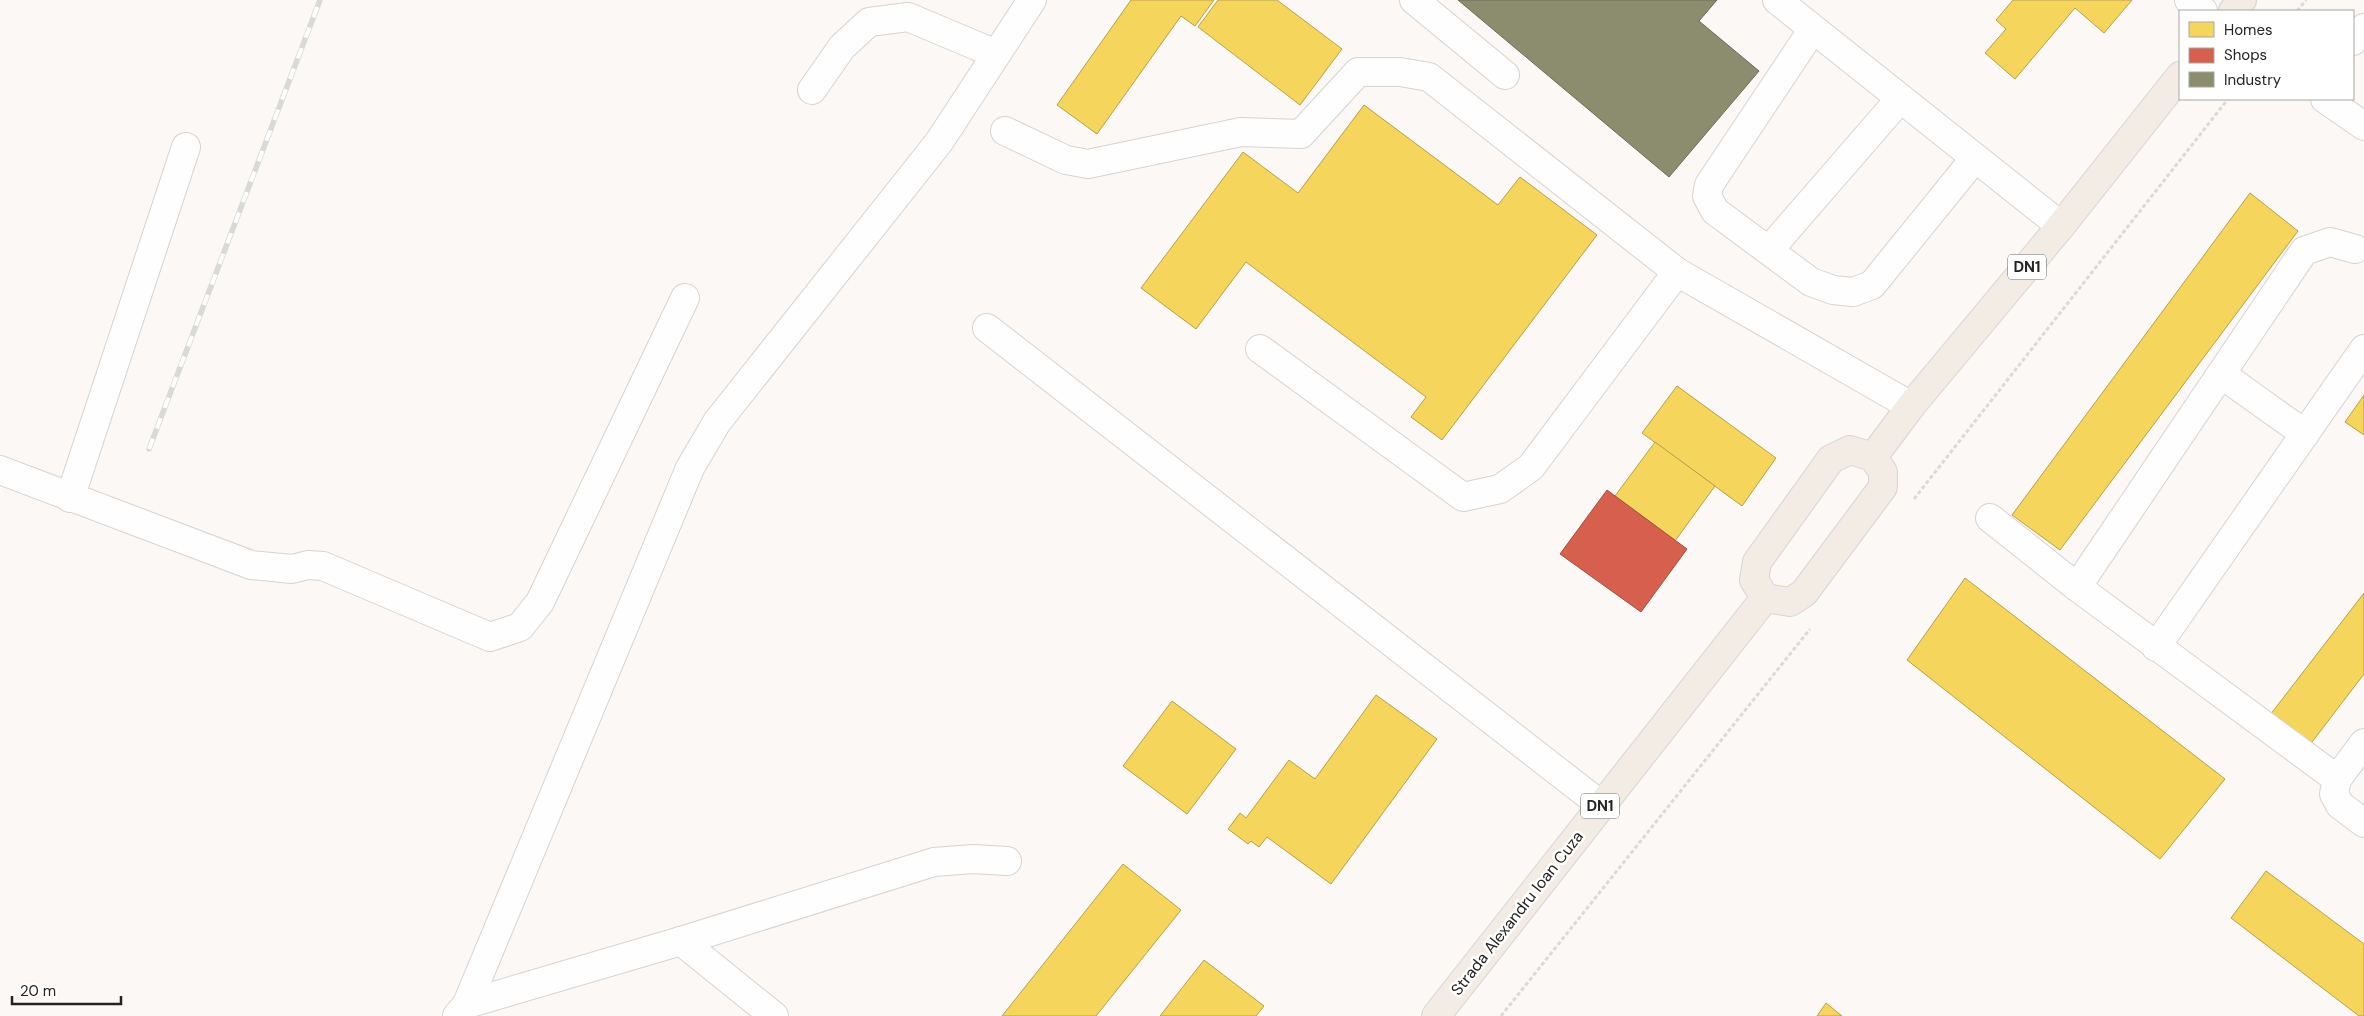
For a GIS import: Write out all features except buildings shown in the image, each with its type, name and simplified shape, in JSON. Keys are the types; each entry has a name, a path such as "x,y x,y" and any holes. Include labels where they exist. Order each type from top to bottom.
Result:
{"main road":[{"path":"2234,10 2242,0"},
{"name":"DN1","path":"1873,457 1911,406 2061,226 2179,77"},
{"path":"1850,450 1873,457 1883,472 1883,487 1804,593 1790,602 1766,598 1754,580 1757,562 1832,459 1850,450"},
{"name":"Strada Alexandru Ioan Cuza","path":"1436,1016 1766,598"}],"street":[{"path":"462,1010 690,468 717,422 939,142 1032,0"},
{"path":"1414,0 1505,75"},
{"path":"1777,0 2061,226"},
{"path":"2189,0 2202,10"},
{"path":"812,90 842,47 871,11 908,17 996,54"},
{"path":"2354,40 2364,28"},
{"path":"1813,29 1709,185 1707,196 1715,211 1811,282 1833,290 1853,292 1872,285 1975,158"},
{"path":"1005,131 1066,160 1088,164 1241,132 1301,134 1358,72 1400,72 1429,77 1677,272 1911,406"},
{"path":"1769,250 1900,99"},
{"path":"2326,100 2364,126"},
{"path":"70,498 186,147"},
{"path":"2077,587 2304,251 2330,242 2361,247"},
{"path":"1260,349 1463,497 1500,489 1531,467 1677,272"},
{"path":"0,470 70,498 251,564 292,569 308,565 323,566 490,637 520,627 540,602 684,298"},
{"path":"987,328 1601,805"},
{"path":"2156,646 2364,349"},
{"path":"2221,374 2305,434"},
{"path":"1990,518 2077,587 2337,779"},
{"path":"2364,743 2337,779 2334,794 2340,805 2364,823"},
{"path":"462,1010 934,862 973,858 1007,861"},
{"path":"681,941 774,1016"}],"path":[{"path":"2298,10 2306,0"}],"railway":[{"path":"149,449 320,0"}]}
